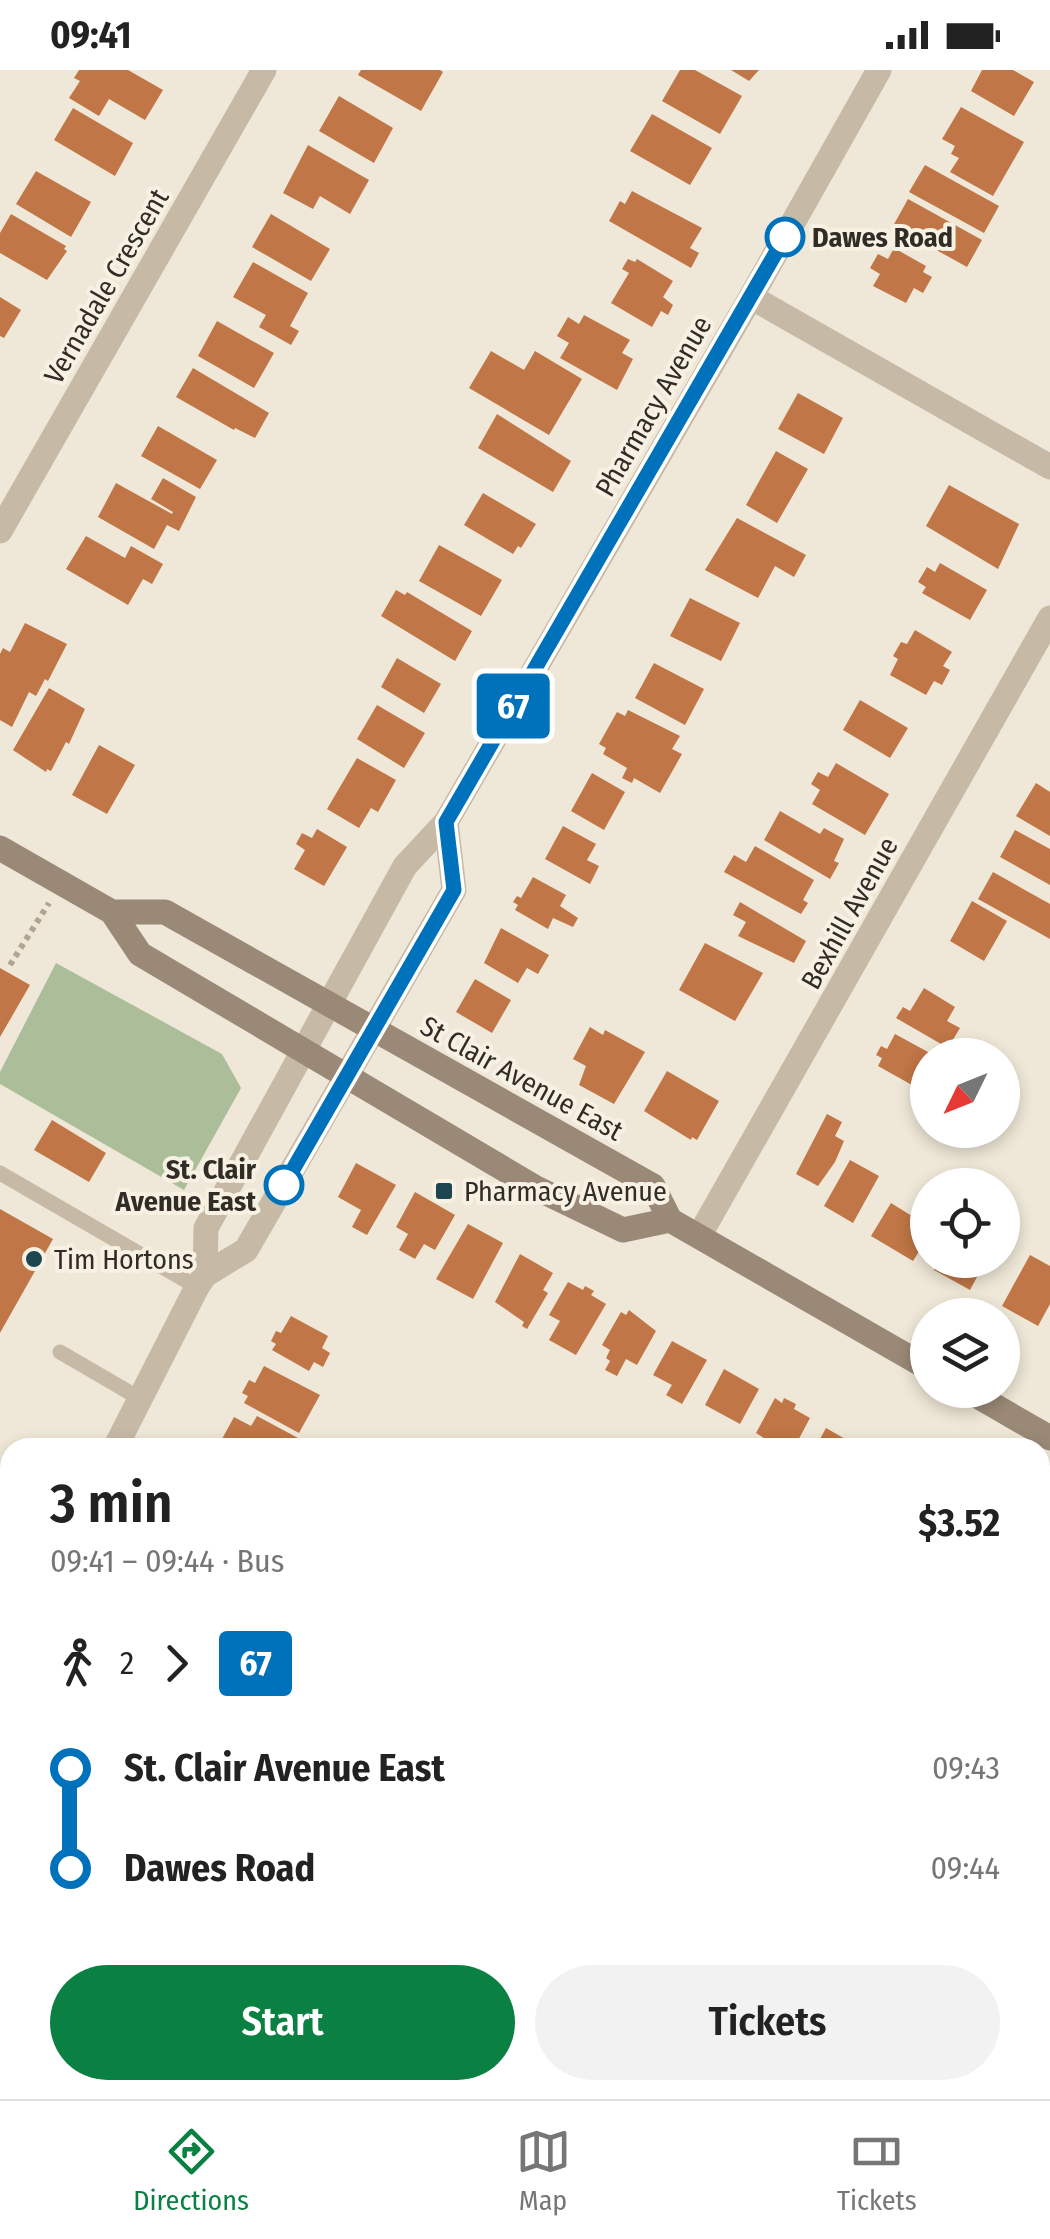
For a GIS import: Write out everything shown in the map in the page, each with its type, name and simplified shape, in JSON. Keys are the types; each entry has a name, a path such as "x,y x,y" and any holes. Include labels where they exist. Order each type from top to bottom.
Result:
{"main road":[{"path":"0,848 112,912 140,954 536,1188 613,1226 632,1230 670,1220"},
{"name":"St Clair Avenue East","path":"112,912 165,912 331,1004 653,1186 670,1220 910,1358"},
{"path":"1000,1408 1048,1434"}],"street":[{"name":"Vernadale Crescent","path":"0,531 264,70"},
{"name":"Pharmacy Avenue","path":"120,1438 201,1281 206,1228 405,866 446,822 752,297 879,70"},
{"path":"752,297 1050,467"},
{"name":"Bexhill Avenue","path":"699,1236 1050,618"},
{"name":"Pharmacy Avenue","path":"201,1281 246,1250 454,890 446,822"}],"lane":[{"path":"0,1173 201,1281"},
{"path":"60,1352 139,1398"}],"path":[{"path":"10,966 62,883"}],"green space":[{"path":"56,963 222,1054 241,1088 184,1190 0,1084 0,1072"}],"building":[{"path":"79,70 128,70 163,90 145,120 109,99 99,116 69,98 80,81 74,78"},
{"path":"361,70 443,72 421,111 358,75"},
{"path":"680,70 695,70 742,96 720,134 662,101"},
{"path":"731,70 759,70 749,81"},
{"path":"982,70 1013,70 1034,82 1014,116 971,91"},
{"path":"339,96 393,128 374,163 319,131"},
{"path":"961,107 1024,142 993,196 950,172 959,158 951,154 955,146 942,139"},
{"path":"73,108 133,143 115,176 54,140"},
{"path":"652,114 712,148 690,185 630,151"},
{"path":"308,145 369,180 350,214 320,196 313,209 283,193"},
{"path":"925,165 999,206 984,233 909,192"},
{"path":"36,171 91,202 71,237 16,204"},
{"path":"632,191 702,228 690,248 699,253 691,268 609,221 620,201 625,204"},
{"path":"908,199 982,240 967,267 893,226"},
{"path":"11,214 66,246 67,251 47,280 0,253 0,233"},
{"path":"271,214 330,249 311,281 252,247"},
{"path":"894,248 926,266 923,272 932,277 923,293 914,288 906,303 873,286 880,274 870,268 878,254 888,259"},
{"path":"628,259 637,259 673,281 663,297 673,305 668,315 661,311 652,327 611,303 629,273 622,269"},
{"path":"253,262 308,293 290,326 299,331 291,345 259,327 266,315 233,297"},
{"path":"0,297 21,310 4,338 0,336"},
{"path":"584,315 630,340 622,353 633,359 617,390 560,358 569,343 557,336 568,317 579,324"},
{"path":"217,321 274,353 254,388 198,356"},
{"path":"491,351 524,370 535,351 582,379 549,435 469,388"},
{"path":"193,368 269,413 255,438 176,397"},
{"path":"798,393 843,418 824,454 778,429"},
{"path":"497,414 571,461 553,492 478,448"},
{"path":"158,426 217,460 200,489 141,456"},
{"path":"776,451 808,469 777,523 746,505"},
{"path":"163,478 196,497 179,531 167,525 154,549 98,517 116,483 172,514 151,499"},
{"path":"949,485 1019,524 998,569 926,526"},
{"path":"483,493 536,524 513,554 464,525"},
{"path":"737,518 806,555 794,577 775,566 758,598 705,570"},
{"path":"86,536 125,558 131,546 163,564 152,584 143,579 128,605 66,569"},
{"path":"439,545 502,580 481,616 419,581"},
{"path":"940,563 987,590 970,620 922,593 926,587 918,582 927,567 935,572"},
{"path":"396,590 405,595 407,592 472,631 455,661 381,616"},
{"path":"690,598 740,623 721,661 670,636"},
{"path":"25,623 67,644 48,681 45,679 36,696 29,692 12,727 0,720 0,654 3,648 10,652"},
{"path":"915,630 952,652 943,666 950,670 942,685 934,681 926,695 890,675 898,659 893,656"},
{"path":"397,658 441,684 424,713 381,687"},
{"path":"654,663 704,689 685,725 635,698"},
{"path":"49,688 85,709 69,744 66,742 51,771 46,772 13,750"},
{"path":"860,700 908,728 890,758 843,730"},
{"path":"377,705 425,733 404,768 357,739"},
{"path":"628,710 680,736 672,749 682,754 660,793 634,778 632,783 622,778 627,768 603,754 606,748 599,744 617,712 625,716"},
{"path":"99,745 135,765 107,814 72,795"},
{"path":"357,758 396,780 378,812 371,808 359,828 327,809"},
{"path":"836,763 889,794 865,835 812,804 820,790 811,784 818,772 828,777"},
{"path":"592,773 625,792 604,830 571,811"},
{"path":"1036,783 1050,792 1050,836 1016,816"},
{"path":"780,811 820,834 824,828 844,839 834,861 839,863 830,879 764,840"},
{"path":"563,826 596,844 587,860 599,866 590,884 545,859"},
{"path":"317,829 347,847 324,886 294,869 305,850 296,844 302,833 312,838"},
{"path":"1015,830 1050,849 1050,885 1000,857"},
{"path":"755,846 814,880 803,900 808,903 801,914 724,872 734,855 746,862"},
{"path":"993,872 1050,904 1050,939 978,899"},
{"path":"533,877 566,895 560,906 578,918 573,927 553,918 548,929 515,910 518,905 513,902 517,896 521,898"},
{"path":"972,901 1007,921 984,961 950,941"},
{"path":"740,902 806,941 794,963 738,936 746,922 733,915"},
{"path":"501,928 549,955 538,974 527,968 518,983 484,963"},
{"path":"705,943 763,973 735,1021 679,990"},
{"path":"0,968 30,985 0,1037"},
{"path":"475,979 511,1000 492,1033 456,1012"},
{"path":"924,988 955,1007 947,1021 960,1028 954,1038 931,1038 896,1018 903,1007 910,1011"},
{"path":"590,1027 603,1035 605,1030 645,1052 614,1104 579,1085 586,1066 573,1059"},
{"path":"895,1034 910,1042 910,1084 878,1066 882,1058 876,1055 881,1046 887,1049"},
{"path":"667,1071 719,1101 697,1140 644,1111"},
{"path":"827,1114 842,1122 835,1136 844,1141 818,1186 796,1174"},
{"path":"52,1120 106,1153 89,1182 34,1150"},
{"path":"850,1160 879,1176 853,1223 824,1206"},
{"path":"356,1163 396,1185 367,1235 352,1227 361,1210 338,1197"},
{"path":"415,1192 455,1215 435,1250 424,1244 415,1259 399,1250 408,1234 396,1227"},
{"path":"891,1203 910,1215 910,1259 871,1236"},
{"path":"0,1209 53,1239 0,1333"},
{"path":"468,1224 503,1243 473,1299 436,1279"},
{"path":"520,1254 553,1273 543,1290 548,1293 527,1329 522,1326 524,1322 495,1302"},
{"path":"1030,1255 1050,1266 1050,1304 1038,1326 1020,1316 1020,1298 1006,1298"},
{"path":"948,1278 976,1278 970,1290"},
{"path":"568,1282 594,1291 591,1295 606,1304 576,1355 549,1340 560,1321 549,1315"},
{"path":"629,1310 656,1331 637,1365 626,1359 617,1376 605,1370 610,1350 602,1345 621,1312 626,1315"},
{"path":"291,1316 328,1336 322,1348 330,1353 323,1367 314,1362 309,1371 272,1350 276,1331 281,1333"},
{"path":"672,1341 707,1360 682,1404 666,1395 672,1385 653,1375"},
{"path":"264,1366 320,1395 299,1433 244,1403 248,1396 242,1393 249,1380 255,1383"},
{"path":"724,1369 759,1389 740,1424 705,1405"},
{"path":"775,1398 796,1404 794,1409 810,1418 799,1438 764,1438 756,1433"},
{"path":"257,1416 298,1438 222,1438 234,1417 251,1426"},
{"path":"826,1428 844,1438 820,1438"}],"bus line":[{"name":"67","path":"284,1185 454,890 446,822 785,237"}],"place":[{"name":"Dawes Road","path":"785,237"},
{"name":"St. Clair Avenue East","path":"284,1185"},
{"name":"Pharmacy Avenue","path":"444,1191"},
{"name":"Tim Hortons","path":"34,1259"}]}
